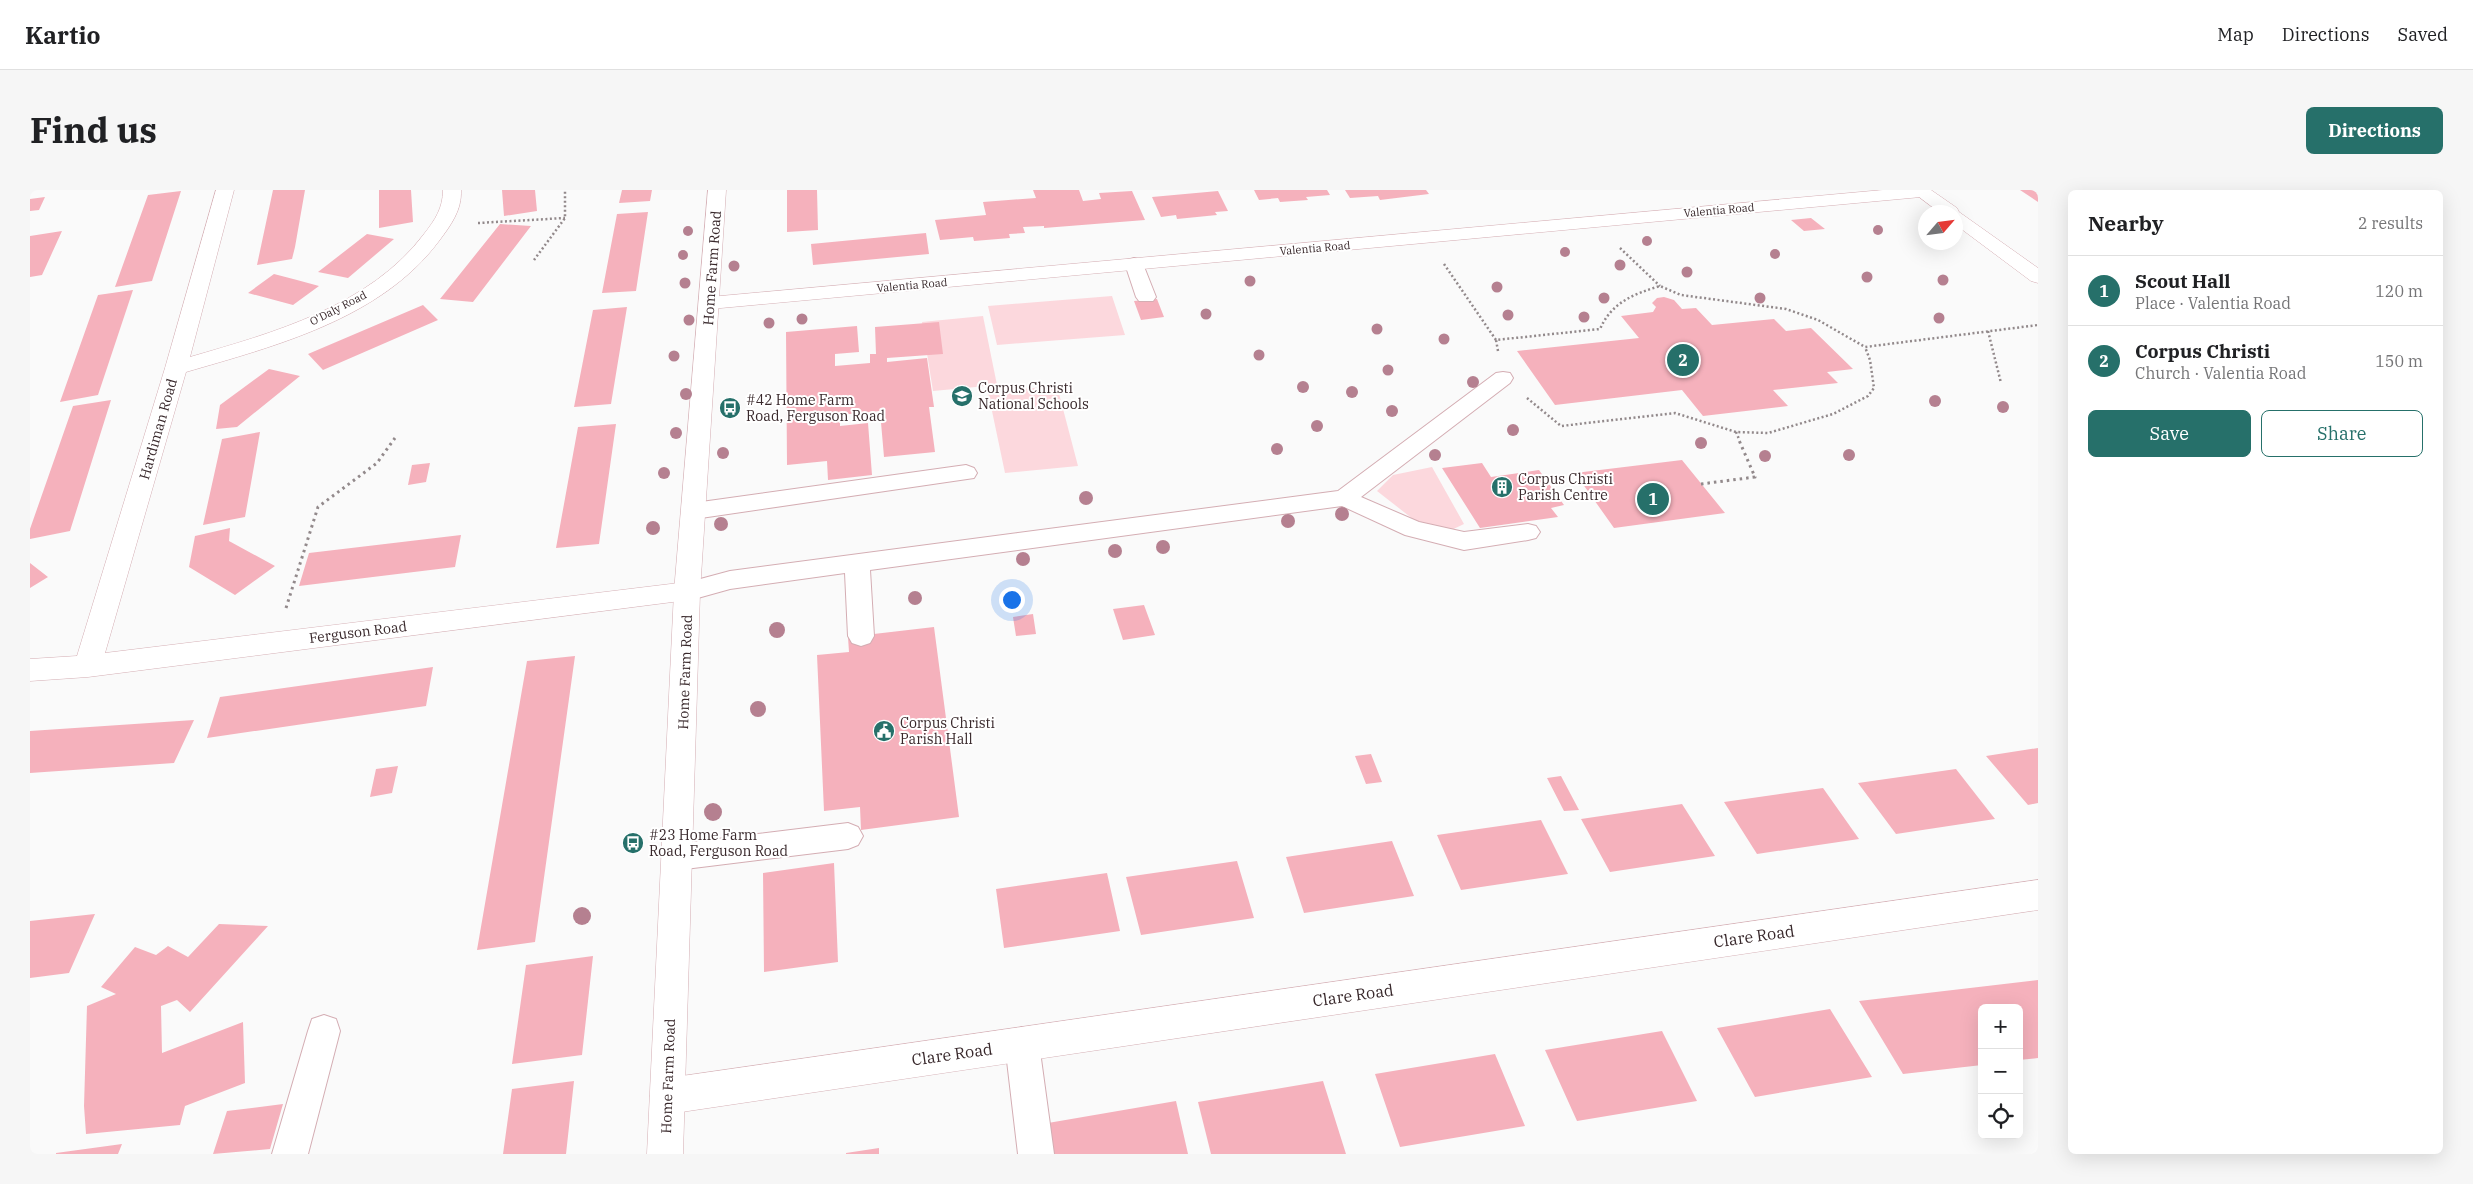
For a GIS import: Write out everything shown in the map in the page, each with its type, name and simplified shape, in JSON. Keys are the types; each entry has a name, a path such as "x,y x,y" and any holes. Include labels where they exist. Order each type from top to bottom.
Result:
{"street":[{"name":"Hardiman Road","path":"88,666 176,368 225,190"},
{"name":"O'Daly Road","path":"176,368 290,331 348,306 388,281 417,259 432,240 453,205 452,190"},
{"name":"Home Farm Road","path":"665,1154 687,592 717,190"},
{"name":"Valentia Road","path":"710,303 1920,191"},
{"path":"1920,191 1940,205"},
{"path":"1963,222 2038,277"},
{"name":"Ferguson Road","path":"30,670 88,666 687,592"},
{"name":"Clare Road","path":"668,1096 2038,894"}],"lane":[{"path":"1134,264 1146,297"},
{"path":"687,592 730,580 1344,498 1503,378"},
{"path":"694,511 966,473"},
{"path":"1344,498 1413,529 1464,541 1528,532"},
{"path":"857,563 861,636"},
{"path":"677,857 848,836"},
{"path":"290,1154 324,1031"},
{"path":"1022,1044 1036,1154"}],"path":[{"path":"534,260 564,218 565,190"},
{"path":"473,223 564,218"},
{"path":"1424,238 1496,340 1503,378 1561,426 1675,413 1736,432 1768,433 1816,420 1846,408 1868,396 1874,388 1870,360 1865,347"},
{"path":"1619,247 1660,286 1681,295 1786,309 1803,314 1865,347 2038,325"},
{"path":"1496,340 1600,329 1603,320 1611,309 1621,301 1660,286"},
{"path":"1988,331 2001,383"},
{"path":"1701,484 1755,477 1736,432"},
{"path":"275,642 318,507 377,463 395,438"}],"shaded area":[{"path":"1112,296 1125,335 997,345 988,306"},
{"path":"983,316 997,385 933,391 922,322"},
{"path":"1057,386 1078,466 1005,473 988,392"},
{"path":"1432,467 1464,524 1445,533 1418,523 1377,491 1393,475"}],"building":[{"path":"273,190 305,190 295,247 292,259 257,265"},
{"path":"379,190 411,190 413,222 379,228"},
{"path":"502,190 535,190 537,211 504,216"},
{"path":"622,190 652,190 650,201 619,203"},
{"path":"787,190 817,190 818,230 787,232"},
{"path":"1033,190 1079,190 1083,201 1101,199 1099,193 1132,191 1145,220 1044,228 1044,226 1023,227 1025,233 1009,234 1010,238 974,241 973,237 940,240 935,220 986,215 983,202 1036,198"},
{"path":"1254,190 1327,190 1330,195 1306,197 1308,200 1280,202 1278,198 1259,200"},
{"path":"1345,190 1426,190 1429,194 1380,200 1378,196 1350,198"},
{"path":"2020,190 2038,190 2038,202"},
{"path":"181,191 152,281 115,287 148,195"},
{"path":"1218,191 1228,211 1215,212 1217,215 1177,219 1176,215 1161,217 1152,197"},
{"path":"45,197 39,210 30,211 30,199"},
{"path":"648,212 636,291 602,293 617,214"},
{"path":"1811,218 1825,229 1804,231 1791,220"},
{"path":"500,224 531,226 473,302 440,299"},
{"path":"62,231 42,275 30,277 30,236"},
{"path":"926,233 929,254 813,265 811,244"},
{"path":"367,234 394,239 348,278 318,272"},
{"path":"274,274 319,286 293,305 248,293"},
{"path":"133,290 98,395 60,402 98,295"},
{"path":"1664,297 1674,300 1682,309 1696,308 1712,325 1774,319 1786,331 1811,328 1853,369 1827,372 1838,383 1773,390 1788,406 1703,416 1682,390 1555,405 1517,351 1639,338 1621,316 1653,312 1656,307 1652,303 1657,298"},
{"path":"1157,299 1164,317 1141,320 1134,301"},
{"path":"423,305 438,320 323,370 308,354"},
{"path":"627,307 611,404 574,407 593,310"},
{"path":"939,322 943,354 887,358 887,362 927,358 934,407 929,407 935,452 884,457 880,411 840,415 840,426 868,423 872,475 828,480 827,461 787,465 786,332 857,326 859,352 835,354 835,366 870,363 870,354 876,354 875,327"},
{"path":"269,369 300,376 237,427 216,429 220,405"},
{"path":"111,400 70,531 30,539 30,529 73,406"},
{"path":"616,424 599,544 556,548 578,427"},
{"path":"260,432 245,517 203,525 222,439"},
{"path":"1682,460 1725,513 1614,528 1575,473"},
{"path":"430,463 426,482 408,485 412,465"},
{"name":"Corpus Christi Parish Centre","path":"1482,463 1491,477 1539,470 1564,505 1551,508 1558,517 1480,528 1442,468"},
{"path":"230,528 229,541 275,566 235,595 189,567 195,536"},
{"path":"461,535 455,567 299,586 309,553"},
{"path":"30,563 48,577 30,588"},
{"path":"1144,605 1155,635 1123,640 1113,609"},
{"path":"1033,614 1036,634 1016,636 1013,617"},
{"name":"Corpus Christi Parish Hall","path":"934,627 959,817 861,830 860,807 824,811 817,655 849,652 848,637"},
{"path":"575,656 535,942 477,950 527,661"},
{"path":"433,667 426,706 207,738 220,697"},
{"path":"194,720 174,763 30,773 30,731"},
{"path":"2038,748 2038,803 2028,805 1986,756"},
{"path":"1371,754 1382,782 1366,784 1355,756"},
{"path":"398,766 392,793 370,797 376,769"},
{"path":"1956,769 1995,819 1896,834 1858,783"},
{"path":"1561,776 1579,810 1564,811 1547,778"},
{"path":"1823,788 1859,839 1757,854 1724,802"},
{"path":"1682,804 1715,856 1610,872 1581,819"},
{"path":"1541,820 1568,874 1461,890 1437,835"},
{"path":"1392,841 1414,896 1304,913 1286,857"},
{"path":"1237,861 1254,918 1141,935 1126,877"},
{"path":"834,863 838,962 764,972 763,873"},
{"path":"1107,873 1120,931 1004,948 996,889"},
{"path":"95,914 69,973 30,978 30,921"},
{"path":"219,924 268,926 190,1012 177,1000 161,1006 162,1053 243,1022 245,1083 185,1106 180,1125 86,1134 84,1106 87,1006 116,994 101,987 135,947 156,955 168,946 188,957"},
{"path":"593,956 582,1055 512,1064 526,965"},
{"path":"2038,980 2038,1058 2023,1060 2023,1004 1978,1004 1978,1065 1903,1074 1859,1001"},
{"path":"1830,1009 1872,1077 1755,1097 1717,1028"},
{"path":"1662,1031 1697,1101 1577,1121 1545,1050"},
{"path":"1495,1054 1525,1126 1400,1147 1375,1074"},
{"path":"574,1081 566,1154 503,1154 512,1089"},
{"path":"1323,1081 1346,1154 1211,1154 1198,1102"},
{"path":"1176,1101 1188,1154 1053,1154 1048,1123"},
{"path":"283,1104 270,1149 213,1154 227,1111"},
{"path":"122,1144 118,1154 56,1154 56,1153"},
{"path":"879,1148 879,1154 846,1154 846,1153"}],"place":[{"name":"Corpus Christi","path":"1683,360"},
{"name":"Corpus Christi National Schools","path":"962,396"},
{"name":"#42 Home Farm Road, Ferguson Road","path":"730,408"},
{"name":"Corpus Christi Parish Centre","path":"1502,487"},
{"name":"Scout Hall","path":"1653,499"},
{"name":"Corpus Christi Parish Hall","path":"884,731"},
{"name":"#23 Home Farm Road, Ferguson Road","path":"633,843"}]}
